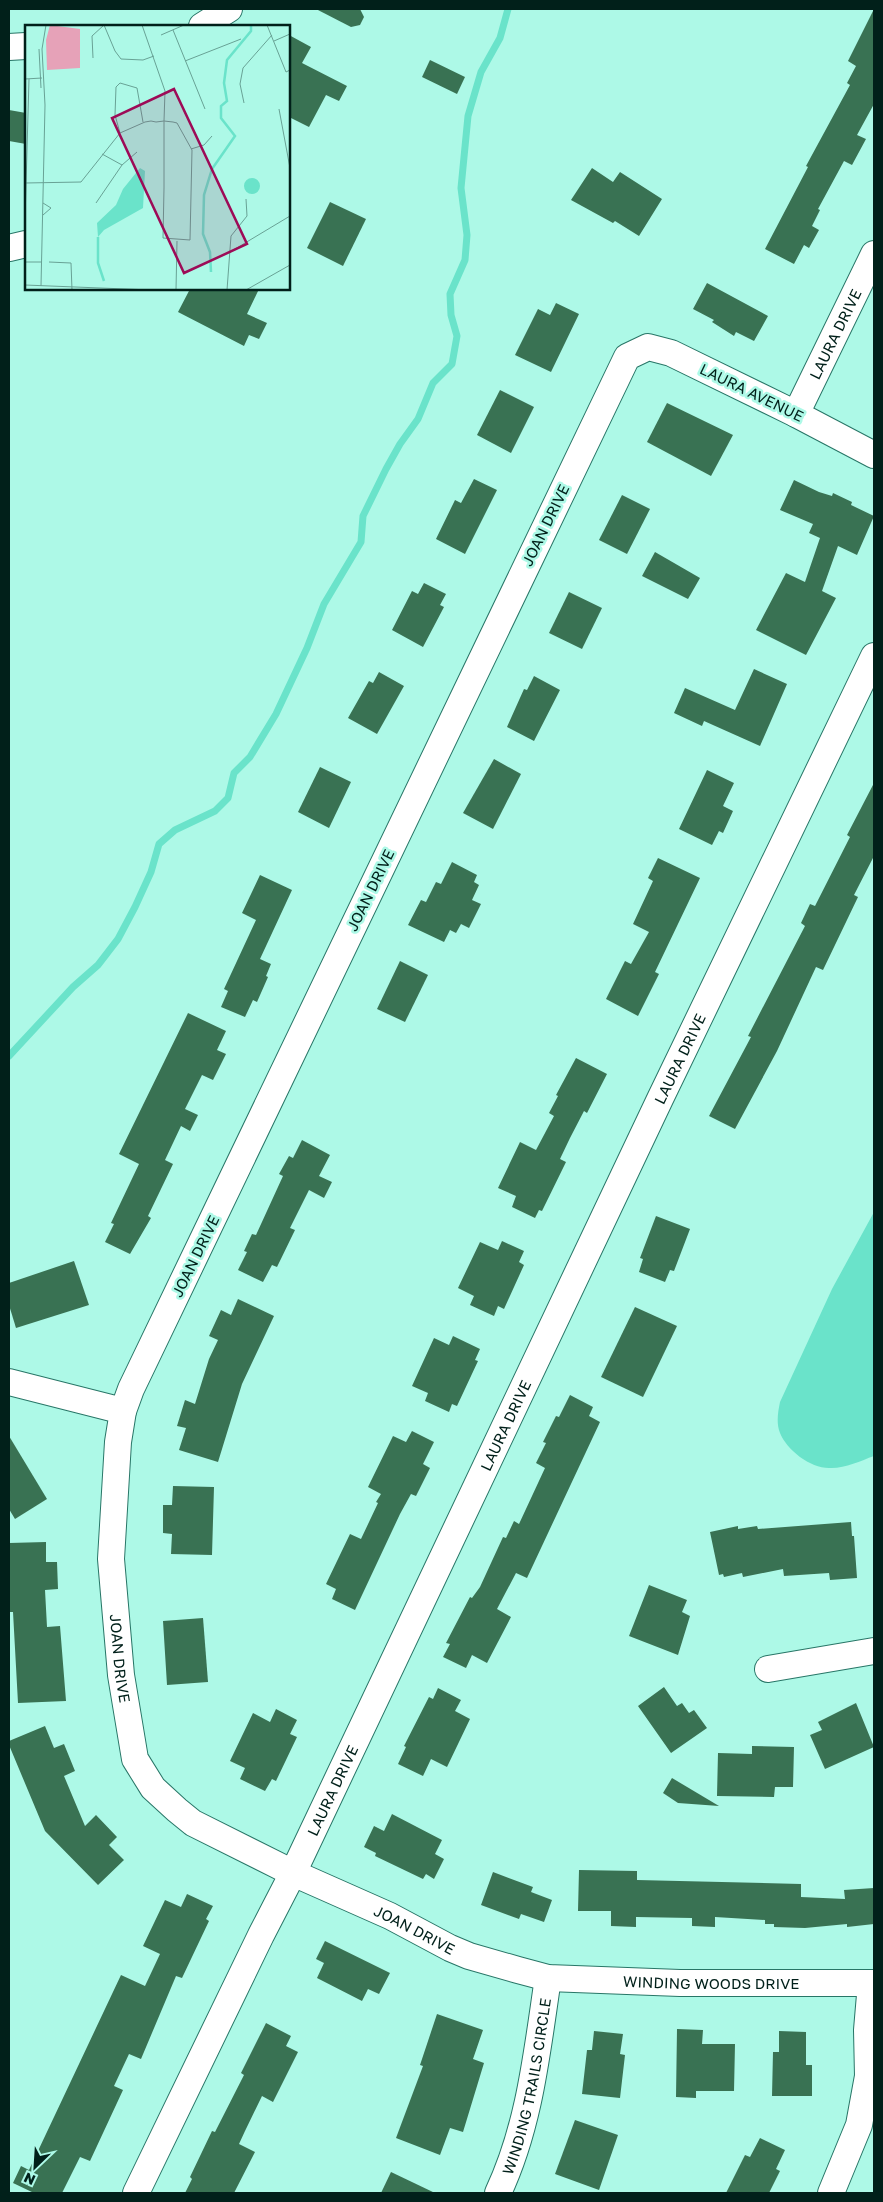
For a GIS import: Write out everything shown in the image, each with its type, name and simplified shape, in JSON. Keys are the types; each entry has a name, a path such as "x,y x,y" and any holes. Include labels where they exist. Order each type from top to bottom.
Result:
{"street":[{"path":"204,25 230,9"},
{"path":"223,25 230,9"},
{"path":"9,47 25,46"},
{"path":"9,248 25,244"},
{"name":"LAURA DRIVE","path":"796,414 874,254"},
{"name":"LAURA AVENUE","path":"627,356 648,347 660,349 796,414 874,455"},
{"name":"JOAN DRIVE","path":"548,1978 468,1956 390,1916 294,1873 193,1824 153,1788 135,1759 121,1675 111,1559 118,1442 124,1411 135,1380 627,356"},
{"name":"LAURA DRIVE","path":"136,2193 261,1935 294,1873 660,1099 874,656"},
{"path":"9,1382 124,1411"},
{"path":"768,1669 874,1651"},
{"name":"WINDING WOODS DRIVE","path":"548,1978 680,1983 872,1983"},
{"name":"WINDING TRAILS CIRCLE","path":"498,2193 510,2168 531,2095 548,1978"},
{"path":"831,2193 859,2125 868,2076 867,2030 872,1983"}],"shaded area":[{"path":"874,1212 874,1456 840,1467 822,1467 800,1457 783,1439 778,1425 780,1402 832,1289"}],"building":[{"path":"316,9 360,9 364,17 360,25 351,27"},
{"path":"874,9 874,104 857,135 866,139 852,165 844,161 818,209 820,210 812,226 819,230 809,248 804,245 794,264 765,249 808,167 806,166 850,85 847,83 856,66 848,61"},
{"path":"290,36 311,47 302,63 347,86 339,101 326,95 309,127 290,118"},
{"path":"430,60 465,77 457,94 422,77"},
{"path":"9,110 25,113 25,144 9,141"},
{"path":"592,168 613,182 620,172 662,199 639,236 615,221 613,223 571,200"},
{"path":"330,202 366,219 343,266 307,248"},
{"path":"707,283 768,316 754,341 736,332 734,336 712,322 714,320 693,309"},
{"path":"189,290 259,290 247,314 267,323 259,339 249,335 244,346 178,312"},
{"path":"556,303 579,314 551,372 515,355 538,309 550,315"},
{"path":"500,390 534,407 511,453 477,435"},
{"path":"667,403 733,435 711,476 647,442"},
{"path":"474,479 497,490 465,554 436,539 455,500 461,503"},
{"path":"794,480 819,492 832,496 833,493 852,502 851,505 874,516 857,555 838,546 822,591 836,598 806,655 756,630 786,573 805,582 820,538 809,533 813,524 780,510"},
{"path":"622,495 650,509 627,554 599,540"},
{"path":"655,552 700,578 688,599 642,576"},
{"path":"424,583 446,594 440,605 444,607 423,647 392,630 412,591 418,594"},
{"path":"569,592 602,608 582,649 549,633"},
{"path":"754,669 787,684 760,746 704,721 702,726 674,713 685,688 735,710"},
{"path":"379,672 404,686 377,734 348,718 369,681 373,683"},
{"path":"534,676 560,690 534,741 507,727 524,689 527,690"},
{"path":"494,759 521,774 493,829 463,813"},
{"path":"320,767 351,782 329,828 298,812"},
{"path":"707,770 734,783 723,806 733,811 723,833 719,831 712,845 679,829"},
{"path":"874,783 874,856 854,895 858,897 823,970 816,967 777,1051 735,1129 709,1116 751,1037 748,1036 805,926 801,923 810,904 815,906 850,837 847,835"},
{"path":"658,858 700,878 655,972 659,974 638,1016 606,999 625,961 631,964 649,932 633,924 653,881 648,878"},
{"path":"452,862 477,875 474,882 479,885 472,900 481,904 469,928 461,924 456,933 450,930 444,942 408,925 421,900 426,902 436,882 441,884"},
{"path":"260,875 292,890 260,959 271,964 266,976 268,977 257,1002 253,1000 245,1017 221,1007 228,991 224,989 256,920 242,913"},
{"path":"400,961 428,975 405,1022 377,1009"},
{"path":"188,1013 226,1031 217,1050 226,1054 213,1080 202,1075 185,1109 198,1115 190,1131 181,1126 165,1160 173,1164 148,1216 151,1218 130,1254 105,1242 114,1224 111,1223 139,1164 119,1154"},
{"path":"576,1058 607,1074 587,1113 584,1111 570,1138 560,1159 566,1162 542,1211 539,1210 535,1218 512,1207 516,1196 498,1188 520,1142 536,1150 554,1116 549,1113 558,1096 556,1095"},
{"path":"302,1140 330,1155 319,1176 332,1182 324,1198 309,1190 290,1228 295,1230 277,1267 272,1265 263,1282 238,1270 247,1252 244,1251 252,1234 256,1235 283,1176 279,1174 289,1156 293,1158"},
{"path":"656,1216 690,1229 674,1271 670,1270 665,1282 639,1272 643,1259 640,1258"},
{"path":"502,1241 524,1251 519,1262 524,1265 504,1309 498,1306 494,1316 470,1305 474,1296 458,1288 480,1242 498,1250"},
{"path":"74,1261 89,1305 16,1328 9,1305 9,1283"},
{"path":"238,1299 274,1316 242,1384 218,1462 179,1450 186,1428 177,1426 185,1400 195,1404 209,1359 218,1340 209,1336 221,1310 231,1315"},
{"path":"635,1307 677,1326 643,1397 601,1377"},
{"path":"453,1336 480,1349 475,1360 478,1361 457,1406 452,1404 449,1412 425,1401 428,1393 412,1386 434,1338 449,1345"},
{"path":"570,1395 593,1407 589,1416 600,1422 527,1578 516,1573 497,1609 511,1617 487,1663 472,1655 466,1668 443,1657 450,1644 446,1643 470,1597 472,1598 480,1587 503,1537 506,1538 514,1521 519,1524 545,1468 536,1463 546,1443 543,1442 556,1416 559,1417"},
{"path":"412,1431 434,1442 423,1464 430,1468 416,1496 411,1494 400,1514 355,1610 332,1599 336,1589 326,1584 350,1534 361,1539 378,1503 376,1502 381,1494 368,1487 393,1436 406,1442"},
{"path":"9,1436 47,1499 15,1519 9,1509"},
{"path":"173,1486 214,1487 212,1555 171,1554 172,1534 163,1533 163,1505 172,1505"},
{"path":"851,1522 857,1578 830,1580 829,1573 784,1576 783,1569 743,1577 742,1573 724,1577 723,1574 719,1575 710,1532 738,1526 738,1529 757,1526 758,1529"},
{"path":"46,1542 46,1562 57,1562 58,1589 45,1590 47,1627 60,1626 66,1701 18,1703 13,1612 9,1612 9,1543"},
{"path":"649,1585 687,1600 682,1612 690,1616 678,1655 629,1636"},
{"path":"203,1618 208,1682 167,1685 163,1621"},
{"path":"664,1687 677,1706 682,1703 689,1713 694,1710 707,1728 671,1753 638,1706"},
{"path":"438,1688 461,1700 455,1711 470,1719 447,1767 431,1759 423,1776 398,1764 406,1747 404,1746 429,1697 433,1699"},
{"path":"856,1703 874,1747 825,1769 810,1735 822,1730 818,1722"},
{"path":"276,1709 297,1720 290,1734 297,1737 276,1781 272,1779 265,1791 240,1779 245,1768 230,1761 253,1713 270,1722"},
{"path":"45,1726 54,1748 64,1744 75,1771 64,1776 85,1826 96,1815 117,1837 109,1845 124,1860 98,1885 45,1831 9,1745 9,1741"},
{"path":"752,1746 794,1747 793,1787 775,1787 774,1797 717,1796 718,1753 752,1754"},
{"path":"672,1778 719,1806 678,1803 663,1793"},
{"path":"392,1814 442,1840 435,1854 444,1859 434,1879 426,1874 423,1879 375,1856 376,1853 364,1847 374,1826 384,1831"},
{"path":"579,1870 637,1871 637,1880 801,1884 801,1897 845,1899 844,1890 874,1888 874,1924 847,1927 847,1924 805,1928 774,1927 774,1924 765,1924 765,1920 715,1917 715,1927 692,1926 692,1918 636,1917 636,1927 611,1926 611,1911 578,1911"},
{"path":"493,1872 533,1887 531,1892 552,1900 544,1922 521,1914 519,1919 481,1905"},
{"path":"187,1894 213,1906 206,1919 209,1921 182,1978 176,1976 141,2059 129,2054 114,2086 123,2090 90,2161 80,2157 62,2193 34,2193 13,2183 21,2166 29,2170 121,1975 145,1986 160,1954 143,1946 165,1900 181,1907"},
{"path":"325,1941 390,1973 379,1994 368,1989 362,2001 317,1978 324,1963 316,1959"},
{"path":"437,2014 483,2030 473,2059 484,2063 463,2132 450,2128 440,2155 396,2138 423,2066 420,2065"},
{"path":"266,2023 291,2036 286,2046 298,2052 273,2102 262,2096 239,2144 255,2152 234,2193 185,2193 192,2179 190,2177 212,2131 215,2132 244,2075 241,2073"},
{"path":"677,2029 703,2030 702,2044 735,2044 734,2091 696,2091 696,2098 676,2097"},
{"path":"594,2031 623,2034 620,2054 625,2055 620,2098 582,2094 587,2050 592,2050"},
{"path":"779,2031 806,2032 806,2065 812,2065 812,2096 772,2096 773,2052 779,2052"},
{"path":"575,2120 618,2135 599,2190 555,2174"},
{"path":"760,2138 785,2150 776,2169 780,2171 769,2193 726,2193 745,2155 750,2157"},
{"path":"391,2172 435,2193 381,2193"}],"waterway":[{"path":"9,1056 73,987 98,965 118,939 151,872 159,844 175,830 215,811 228,798 234,773 250,757 276,714 307,648 324,604 361,542 363,516 386,469 400,444 418,419 433,383 452,364 457,336 451,315 450,294 465,260 467,235 461,188 468,116 481,72 500,38 508,9"}]}
